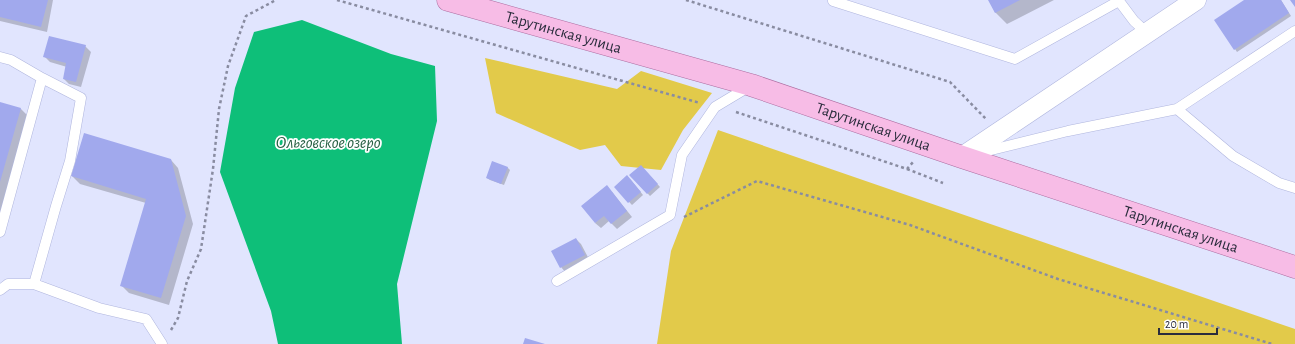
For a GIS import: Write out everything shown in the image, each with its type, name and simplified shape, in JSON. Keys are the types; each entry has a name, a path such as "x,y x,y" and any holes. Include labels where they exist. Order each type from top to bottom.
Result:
{"main road":[{"name":"Тарутинская улица","path":"450,0 751,85 962,157 1295,267"}],"street":[{"path":"962,157 1196,0"}],"lane":[{"path":"832,0 1015,59 1118,1 1134,21 1147,33"},
{"path":"962,157 1068,131 1177,109 1295,31"},
{"path":"0,57 11,60 81,98 70,161 34,284"},
{"path":"0,232 42,78"},
{"path":"557,280 670,215 682,155 715,107 751,85"},
{"path":"1177,109 1233,156 1279,183 1295,188"},
{"path":"0,290 8,284 34,284 99,308 146,318 162,344"}],"path":[{"path":"170,331 178,318 187,281 201,249 213,169 219,109 228,66 246,16 276,0"},
{"path":"337,0 735,112 943,182"},
{"path":"686,0 950,82 988,121 982,124"},
{"path":"907,169 927,144"},
{"path":"683,217 757,181 910,225 1058,279 1272,344"}],"shaded area":[{"path":"485,58 617,89 641,71 712,93 683,130 661,170 621,166 605,145 580,150 496,113"},
{"path":"718,130 1295,329 1295,344 657,344 671,251"}],"water":[{"name":"Ольговское озеро","path":"302,20 391,54 435,66 437,121 397,284 402,344 278,344 271,311 220,172 235,88 254,32"}],"building":[{"path":"0,0 48,0 41,27 0,17"},
{"path":"988,0 1020,0 995,13"},
{"path":"1244,0 1281,0 1289,13 1234,50 1214,20"},
{"path":"1290,0 1295,0 1295,7"},
{"path":"49,36 86,45 76,82 63,79 66,63 43,57"},
{"path":"0,102 21,108 0,182"},
{"path":"84,133 171,159 186,216 161,298 120,286 146,199 71,176"},
{"path":"492,161 508,167 501,184 486,178"},
{"path":"641,165 658,184 647,194 629,175"},
{"path":"627,175 641,192 628,203 614,187"},
{"path":"607,185 627,211 611,224 604,216 595,223 581,206"},
{"path":"576,238 585,255 560,268 551,251"},
{"path":"525,338 545,344 523,344"}]}
